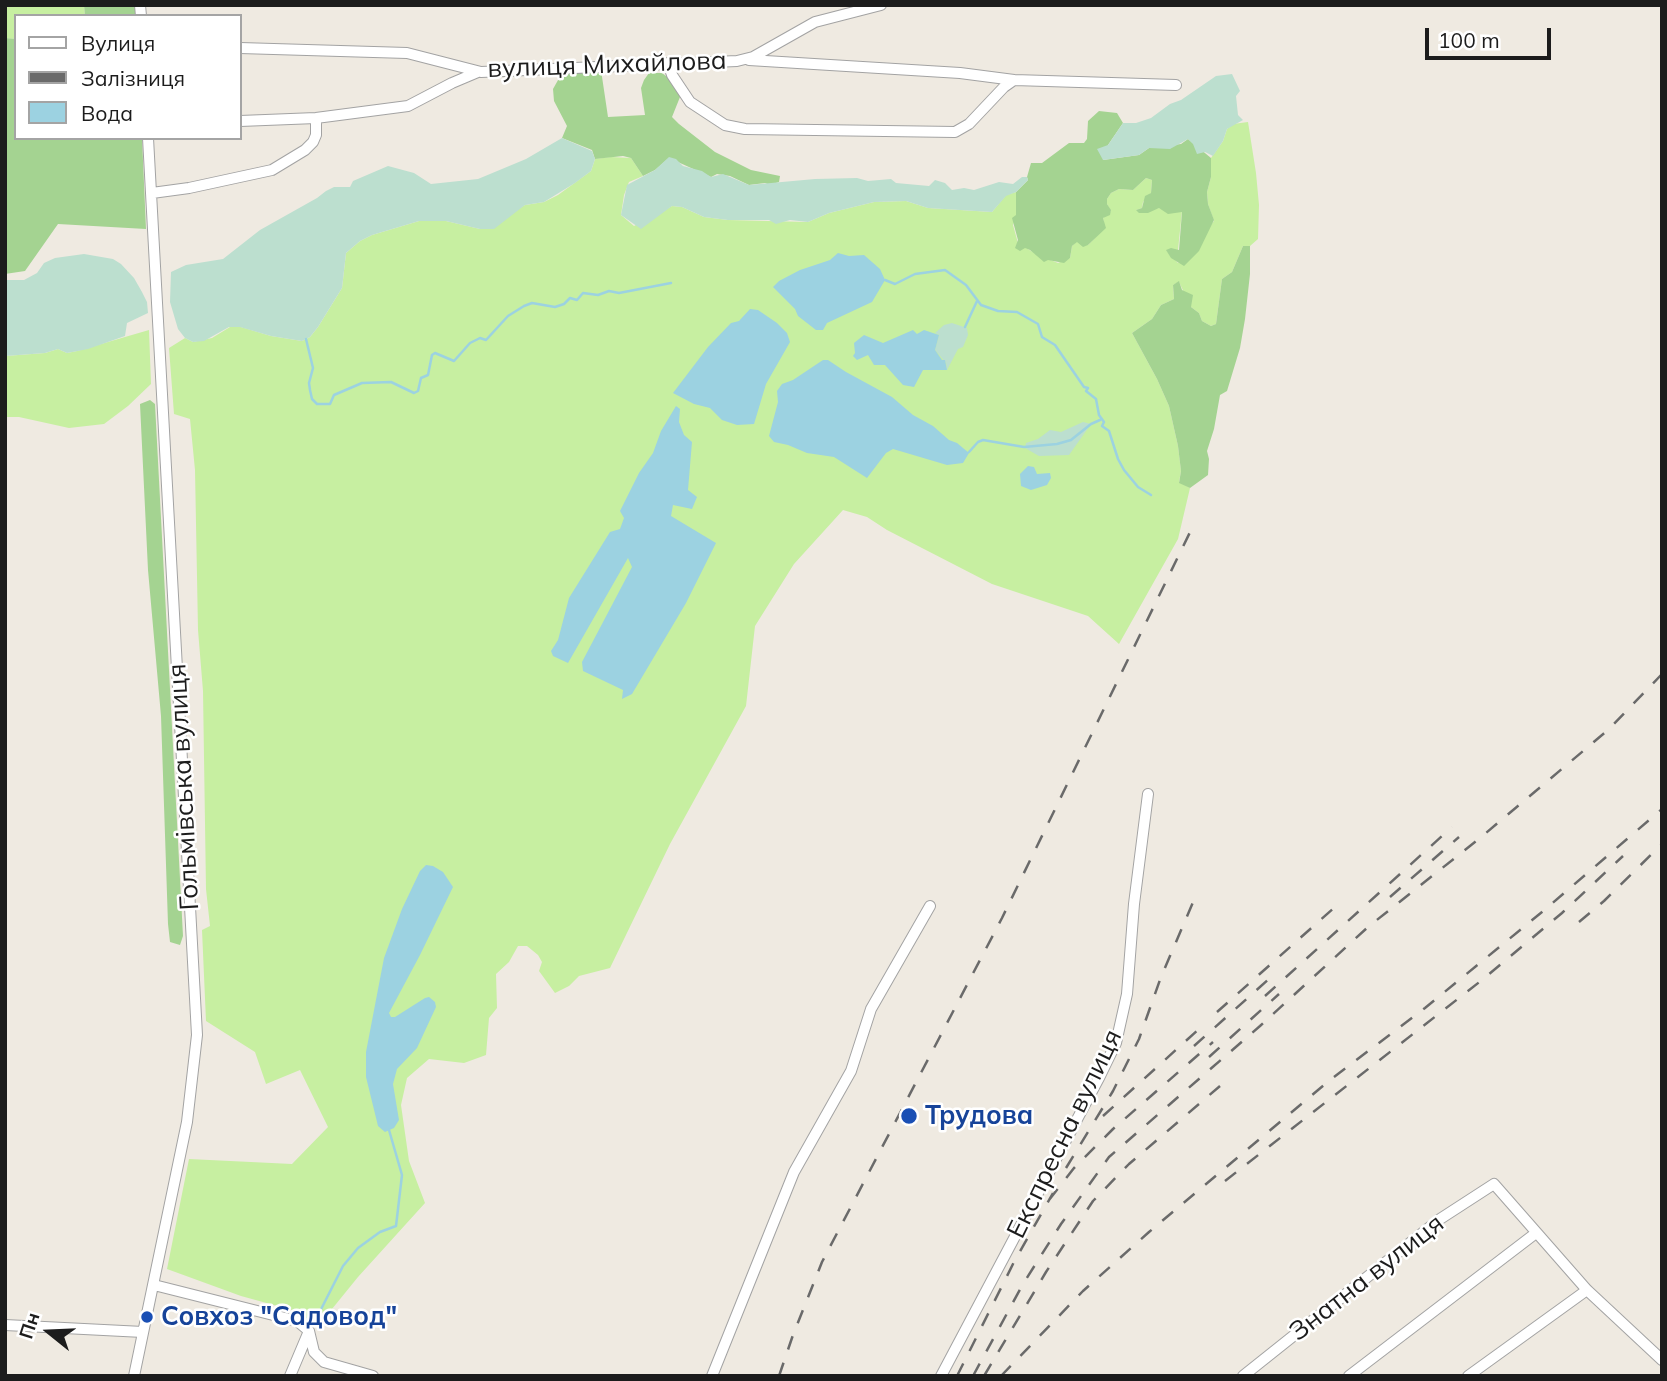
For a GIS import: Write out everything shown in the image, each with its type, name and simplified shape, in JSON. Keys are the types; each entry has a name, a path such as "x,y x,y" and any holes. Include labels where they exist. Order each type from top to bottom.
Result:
{"street":[{"name":"вулиця Михайлова","path":"242,47 407,53 481,72 746,60 805,26 881,5"},
{"path":"746,60 1014,80 1176,85"},
{"path":"668,63 672,75 690,102 725,125 745,130 955,132 970,124 1014,80"},
{"path":"242,121 316,118 408,106 452,83 481,72"},
{"path":"152,193 272,170 313,142 316,118"},
{"name":"Гольмівська вулиця","path":"134,1376 187,1122 197,1035 148,140"},
{"name":"Експресна вулиця","path":"941,1376 1100,1078 1115,1043 1127,994 1134,904 1148,794"},
{"path":"712,1376 794,1172 851,1072 871,1009 930,906"},
{"name":"Знатна вулиця","path":"1243,1376 1440,1219 1494,1184 1536,1233"},
{"path":"1349,1376 1536,1233 1587,1290 1662,1360"},
{"path":"154,1284 297,1321 309,1331 314,1352 324,1362 373,1376"},
{"path":"1468,1376 1587,1290"},
{"path":"5,1325 143,1332"},
{"path":"290,1376 309,1331"}],"green space":[{"path":"5,5 84,5 85,14 14,14 14,39 5,38"},
{"path":"84,5 136,5 136,14 85,14"},
{"path":"5,38 14,39 14,140 142,140 146,229 58,224 25,271 5,274"},
{"path":"601,70 608,117 645,115 641,88 644,80 649,73 662,73 671,80 680,97 672,117 679,124 715,152 751,170 780,176 779,182 749,185 730,176 717,174 711,177 669,158 643,176 631,158 623,156 595,159 592,150 562,138 567,126 554,101 553,89 562,73"},
{"path":"1232,74 1240,91 1236,96 1238,115 1243,120 1227,129 1213,156 1205,152 1197,154 1188,139 1170,149 1149,148 1139,155 1103,160 1097,149 1108,145 1123,123 1136,123 1151,118 1216,76"},
{"path":"1099,111 1117,113 1123,123 1108,145 1103,160 1139,155 1149,148 1181,144 1188,139 1211,158 1211,177 1207,192 1214,220 1199,251 1184,266 1171,258 1166,250 1179,250 1182,212 1168,214 1159,208 1148,213 1139,213 1136,210 1142,208 1145,196 1151,193 1152,180 1146,178 1133,190 1119,189 1111,193 1107,199 1110,215 1103,218 1106,228 1088,245 1083,247 1077,242 1072,246 1070,258 1064,263 1048,260 1044,262 1030,250 1025,248 1020,251 1015,248 1018,240 1012,218 1016,215 1016,192 1028,180 1031,163 1042,163 1069,143 1084,143 1087,139 1088,121"},
{"path":"1248,122 1259,205 1258,239 1250,246 1243,246 1232,272 1222,279 1216,324 1211,326 1202,321 1199,313 1191,307 1179,282 1173,285 1174,299 1161,305 1152,319 1132,333 1169,406 1178,446 1181,471 1179,482 1190,488 1178,539 1119,644 1088,616 992,584 867,517 843,510 794,564 755,626 746,706 670,844 610,968 579,976 569,986 555,993 539,971 542,962 538,955 527,946 518,946 509,962 496,974 497,1008 489,1018 486,1055 464,1063 429,1059 407,1078 401,1105 409,1161 425,1203 319,1325 292,1310 241,1296 167,1269 189,1159 292,1164 328,1127 300,1070 266,1084 255,1052 206,1021 202,930 210,926 206,889 203,691 198,630 195,470 190,419 174,414 169,348 185,338 193,342 212,338 230,327 302,341 310,337 318,327 342,288 346,253 360,241 419,221 446,221 480,229 525,205 544,202 558,195 591,171 595,159 611,157 631,158 643,176 629,182 624,195 621,215 634,226 672,206 682,207 704,217 728,220 808,222 829,213 874,202 906,201 928,208 992,212 1006,195 1016,192 1016,216 1013,225 1018,243 1058,263 1070,258 1072,246 1077,241 1088,245 1095,238 1104,223 1103,218 1111,211 1107,199 1111,193 1119,189 1133,190 1146,178 1152,180 1151,193 1143,202 1142,208 1136,210 1160,208 1182,211 1178,250 1167,251 1178,263 1214,221 1207,192 1211,177 1211,158 1223,141 1227,129 1233,124"},
{"path":"562,138 592,151 595,159 591,171 544,202 525,205 494,229 480,229 446,221 419,221 360,241 346,253 342,288 318,327 310,337 302,341 229,327 204,341 193,342 185,338 178,329 170,302 171,272 186,265 223,259 260,230 334,187 350,187 353,181 388,166 414,173 431,184 478,179 526,159"},
{"path":"669,157 676,159 683,166 702,171 711,177 723,174 749,185 857,178 868,181 891,179 896,183 929,186 935,180 945,183 952,190 974,190 999,182 1013,184 1022,177 1027,177 1028,180 1016,192 1006,196 992,212 928,208 906,201 874,202 829,213 808,222 790,220 776,224 769,220 704,217 682,207 672,206 641,229 621,215 627,185 655,170"},
{"path":"1243,246 1250,246 1250,274 1240,348 1227,391 1220,395 1207,451 1208,475 1190,488 1179,483 1181,471 1178,446 1169,406 1132,333 1152,319 1161,305 1174,299 1173,285 1179,281 1182,290 1193,295 1191,307 1199,313 1202,321 1211,326 1216,324 1222,279 1232,272"},
{"path":"84,254 113,259 121,264 142,292 148,313 127,323 125,336 88,349 67,353 58,349 45,353 5,356 5,280 24,280 37,273 44,263 55,258"},
{"path":"952,323 967,328 968,335 947,370 946,363 935,350 939,335 935,333 944,325"},
{"path":"149,330 151,384 104,424 69,428 19,417 5,417 5,356 45,353 58,349 67,353"},
{"path":"150,400 155,404 183,936 180,945 170,942 168,924 161,716 148,570 140,404"},
{"path":"1083,422 1091,424 1069,455 1039,456 1025,448 1026,443 1038,439 1050,430 1061,432"}],"water":[{"path":"838,253 849,256 864,255 880,269 885,280 872,302 827,323 823,330 816,330 798,316 795,309 773,287 800,270 830,260"},
{"path":"750,309 758,310 777,323 787,333 790,342 766,384 754,424 737,425 722,420 710,408 694,404 673,393 708,347 731,323 739,321"},
{"path":"913,330 917,334 924,330 939,335 935,350 942,360 945,360 947,370 923,370 914,387 903,385 885,365 874,365 868,355 857,360 853,356 854,343 864,335 883,343"},
{"path":"823,360 828,360 892,397 913,415 957,443 969,453 963,463 947,465 893,449 886,453 867,478 834,457 807,453 774,442 769,436 778,402 777,391 782,384 793,380"},
{"path":"676,406 680,409 679,422 684,435 692,442 688,490 697,497 692,509 673,505 671,516 716,543 686,603 632,694 622,699 623,690 583,671 582,662 632,567 628,558 568,663 553,656 551,651 558,640 569,598 610,532 620,529 624,518 620,511"},
{"path":"1028,466 1034,467 1037,474 1050,473 1051,478 1047,485 1031,490 1021,486 1020,474"},
{"path":"426,865 443,872 453,887 389,1013 391,1017 395,1017 429,997 436,1007 417,1048 397,1069 393,1084 399,1120 394,1128 385,1132 378,1126 366,1077 366,1052 384,958 402,909 420,871"}],"waterway":[{"path":"885,280 895,284 915,274 945,270 966,285 981,305 998,311 1017,312 1038,324 1042,337 1055,345 1084,387 1088,388 1086,391 1096,399 1099,415 1104,422 1102,426 1109,431 1124,470 1138,487 1151,495"},
{"path":"306,339 313,368 310,390 312,399 317,404 330,404 334,395 362,383 391,382 414,393 418,391 421,378 428,375 432,355 435,353 454,361 470,343 480,338 486,340 508,316 524,306 532,303 555,307 570,298 577,300 583,293 619,293 671,283"},
{"path":"965,327 977,301"},
{"path":"969,452 983,440 1024,447 1057,444 1071,440 1100,420"},
{"path":"312,1327 343,1266 358,1248 380,1232 396,1226 402,1175 389,1130"}],"railway":[{"path":"779,1376 822,1262 1002,918 1194,524"},
{"path":"973,1376 1023,1284 1061,1224 1109,1157 1260,1026 1368,927 1480,838 1608,730 1662,674"},
{"path":"1001,1376 1083,1291 1149,1232 1330,1080 1425,1008 1542,912 1662,809"},
{"path":"1265,996 1452,827"},
{"path":"1390,897 1459,837"},
{"path":"1579,922 1662,844"},
{"path":"1225,1181 1482,980 1562,913 1623,856"},
{"path":"1066,1168 1113,1091 1139,1039 1161,977 1194,900"},
{"path":"1217,1012 1335,907"},
{"path":"1194,1046 1270,978"},
{"path":"1209,1057 1279,994"},
{"path":"1103,1116 1199,1029"},
{"path":"1049,1200 1074,1168 1113,1129 1213,1042"},
{"path":"984,1376 1046,1272 1093,1201 1129,1164 1220,1086"},
{"path":"957,1376 1014,1262 1053,1193"}],"place":[{"name":"Трудова","path":"909,1116"},
{"name":"Совхоз \"Садовод\"","path":"147,1317"}]}
